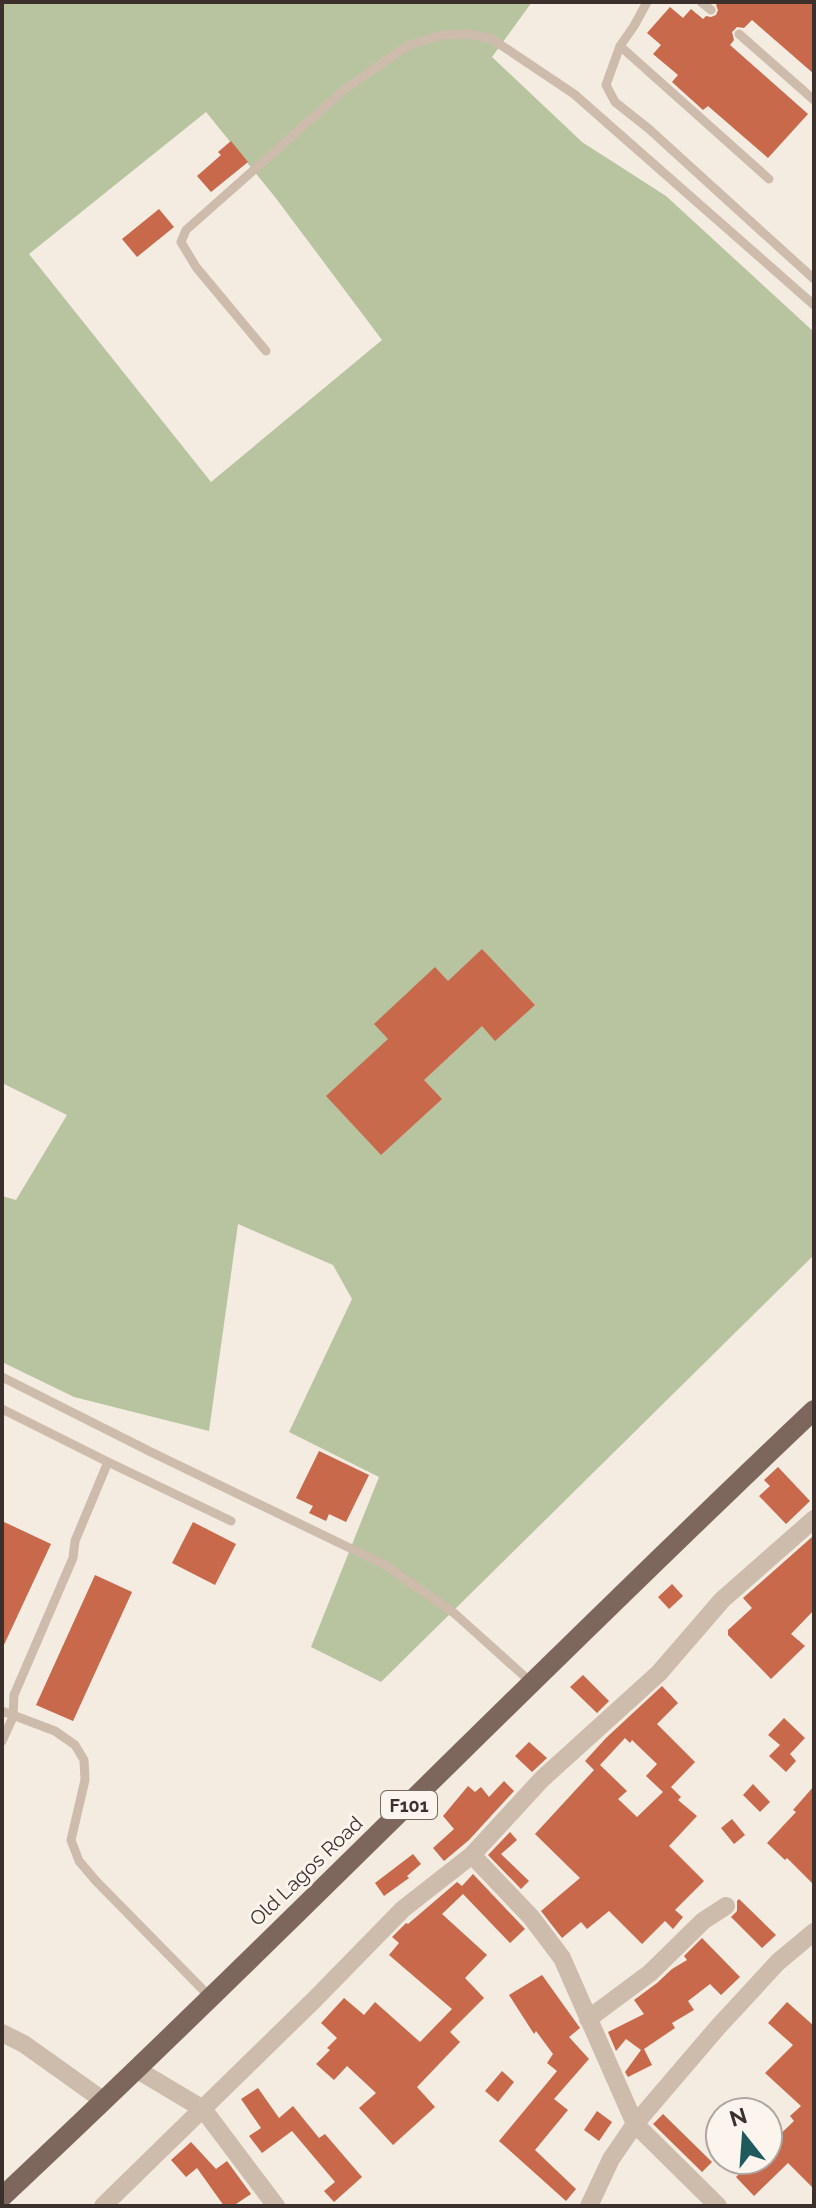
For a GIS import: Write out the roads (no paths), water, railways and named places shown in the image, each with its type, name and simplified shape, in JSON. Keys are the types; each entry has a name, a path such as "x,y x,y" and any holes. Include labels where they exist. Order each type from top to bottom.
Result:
{"main road":[{"name":"Old Lagos Road","path":"2,2197 211,1998 727,1491 814,1410"}],"street":[{"path":"103,2206 403,1909 472,1855 542,1779 659,1673 722,1600 811,1527"},
{"path":"472,1855 531,1917 562,1958 635,2124 718,2206"},
{"path":"588,2019 650,1973 703,1921 726,1906"},
{"path":"589,2206 611,2159 635,2124 778,1962 814,1932"},
{"path":"2,2033 24,2044 104,2101"},
{"path":"136,2069 203,2109 276,2206"}],"lane":[{"path":"647,2 620,46 606,85 615,102 649,129 814,279"},
{"path":"701,2 711,10"},
{"path":"266,351 196,267 181,242 186,230 345,89 407,46 442,35 469,34 492,39 574,94 814,305"},
{"path":"739,34 814,100"},
{"path":"620,46 769,179"},
{"path":"2,1377 385,1565 454,1613 533,1684"},
{"path":"2,1409 231,1521"},
{"path":"2,1741 13,1717 14,1695 73,1558 75,1541 108,1462"},
{"path":"2,1711 55,1731 75,1745 84,1760 85,1780 71,1840 79,1861 211,1998"}]}
